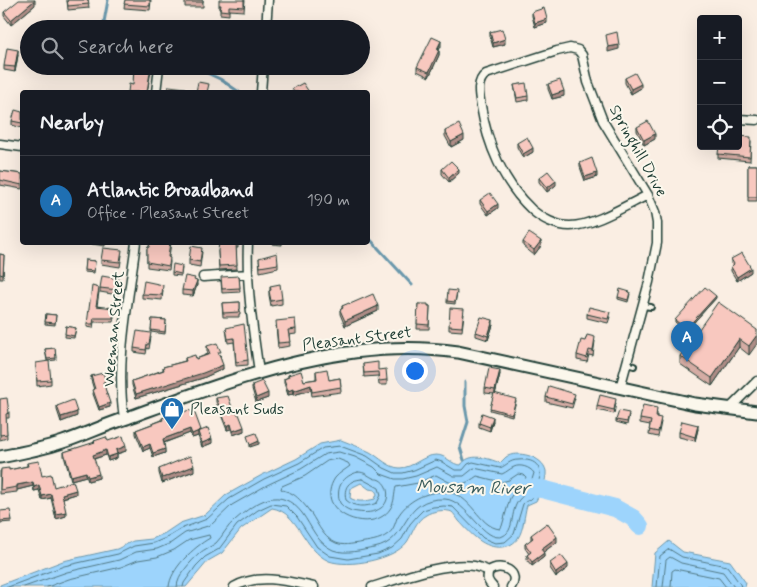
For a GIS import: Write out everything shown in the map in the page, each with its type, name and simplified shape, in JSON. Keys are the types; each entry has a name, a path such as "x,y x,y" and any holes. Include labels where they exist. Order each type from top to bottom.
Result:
{"main road":[{"name":"Pleasant Street","path":"0,457 54,445 124,418 259,372 354,353 397,348 429,348 489,358 695,404 757,412"}],"street":[{"path":"267,20 268,0"},
{"name":"Springhill Drive","path":"620,388 630,365 657,243 655,212 648,195 603,121 588,82 582,55 575,49 570,48 557,51 486,74 480,81 479,95 489,141 498,161 522,200 538,214 557,223 569,226 581,224 615,211 648,195"},
{"path":"156,90 158,75"},
{"path":"261,90 262,75"},
{"path":"742,119 757,120"},
{"path":"0,144 20,147"},
{"name":"Weeman Street","path":"124,418 121,385 123,346 136,245"},
{"path":"248,245 249,274 259,372"},
{"path":"203,277 249,274"},
{"path":"730,408 757,381"},
{"path":"372,587 457,565 474,566 489,571 499,567 508,569 514,576 511,587"},
{"path":"489,571 488,579 493,587"},
{"path":"234,587 248,581 261,580 286,580 314,587"}],"lane":[{"path":"642,306 651,307"}],"water":[{"path":"341,440 370,452 396,468 409,466 427,457 436,455 461,465 464,461 474,457 490,459 500,463 511,455 523,454 540,462 544,466 546,475 543,487 536,501 527,505 523,526 518,538 513,543 504,547 489,546 478,540 452,512 439,511 422,518 407,542 392,554 359,563 337,563 320,556 289,516 272,508 241,529 222,553 208,561 186,587 0,587 0,585 63,561 117,549 133,541 152,539 180,523 205,515 226,495 296,459 320,444","holes":["361,483 369,489 375,490 377,494 375,499 359,501 350,498 351,488"]},
{"path":"669,541 683,552 730,561 746,583 745,587 652,587 655,553"}],"building":[{"path":"19,0 35,0 11,20 4,12"},
{"path":"67,0 88,0 89,4 68,6"},
{"path":"125,0 150,0 150,6 124,4"},
{"path":"185,0 203,0 203,2 185,2"},
{"path":"219,0 244,0 244,7 229,6 229,11 220,10"},
{"path":"544,8 547,19 535,23 532,12"},
{"path":"502,29 505,39 493,43 490,32"},
{"path":"617,32 619,45 608,47 606,35"},
{"path":"432,37 441,41 429,72 417,67"},
{"path":"7,48 18,50 15,67 4,66"},
{"path":"635,73 641,84 631,89 625,78"},
{"path":"134,75 150,75 147,90 128,90 129,84 133,85"},
{"path":"560,80 564,91 552,95 548,84"},
{"path":"198,82 209,84 208,90 196,90"},
{"path":"303,83 308,90 293,90"},
{"path":"526,83 528,96 517,98 514,85"},
{"path":"169,86 186,88 186,90 168,90"},
{"path":"15,110 20,111 20,123 12,121"},
{"path":"648,121 655,134 644,140 637,127"},
{"path":"459,124 464,135 451,142 445,131"},
{"path":"742,136 751,137 750,157 718,154 718,150 742,150"},
{"path":"527,137 533,148 523,154 517,143"},
{"path":"592,158 597,173 585,177 580,163"},
{"path":"451,161 459,169 449,178 442,169"},
{"path":"748,165 757,165 757,197 748,197"},
{"path":"0,171 20,174 20,185 0,180"},
{"path":"548,171 556,181 547,188 539,178"},
{"path":"490,193 498,204 488,211 480,200"},
{"path":"529,233 541,241 534,250 523,242"},
{"path":"149,245 170,245 169,266 147,262 147,248"},
{"path":"219,245 236,245 237,265 219,266"},
{"path":"191,246 202,248 200,262 189,260"},
{"path":"103,248 122,250 120,262 101,260"},
{"path":"277,253 278,264 260,267 259,258"},
{"path":"742,253 751,268 737,277 731,267 734,264 731,259"},
{"path":"0,254 4,255 3,275 0,274"},
{"path":"85,260 95,261 94,271 84,270"},
{"path":"173,264 182,266 181,274 172,272"},
{"path":"102,276 119,279 118,290 100,288"},
{"path":"185,276 195,278 194,280 197,281 193,291 182,290"},
{"path":"239,276 240,288 222,289 221,277"},
{"path":"144,281 163,285 162,295 142,294"},
{"path":"280,284 282,299 271,301 270,286"},
{"path":"92,286 99,288 96,306 115,308 113,318 94,318 93,324 87,324"},
{"path":"705,287 716,296 686,329 675,320"},
{"path":"620,289 630,292 628,300 618,297"},
{"path":"448,290 457,291 455,302 447,301"},
{"path":"373,294 378,306 345,321 340,310 343,308 342,306"},
{"path":"240,302 239,312 223,313 222,303"},
{"path":"718,302 757,330 757,335 749,346 739,339 712,378 680,356"},
{"path":"418,304 428,304 430,306 429,325 417,324"},
{"path":"589,307 610,312 608,319 587,314"},
{"path":"450,308 464,309 462,327 449,326"},
{"path":"46,314 56,315 55,323 45,322"},
{"path":"481,317 493,320 488,336 476,332"},
{"path":"152,319 166,320 165,332 151,330"},
{"path":"295,319 296,329 288,330 290,342 278,343 276,321"},
{"path":"244,324 248,360 236,362 234,338 228,339 226,328"},
{"path":"66,326 76,328 74,336 65,334"},
{"path":"137,331 151,333 146,350 134,348"},
{"path":"587,335 595,337 593,351 589,350 587,358 577,355 581,340 585,341"},
{"path":"217,343 223,365 136,394 132,381 164,370 163,367 186,361 185,358 195,355 196,359 210,354 207,346"},
{"path":"55,348 56,358 47,359 45,349"},
{"path":"49,361 51,380 37,381 36,363"},
{"path":"378,362 378,370 386,369 387,380 379,381 378,372 364,373 363,364"},
{"path":"489,368 500,370 495,390 485,388"},
{"path":"327,369 329,380 340,378 341,387 312,392 311,385 288,391 284,379 289,377 288,375 301,371 304,381 317,379 316,371"},
{"path":"103,373 106,381 103,382 110,403 99,407 93,390 95,389 91,376"},
{"path":"262,381 268,393 256,398 252,385"},
{"path":"549,386 575,394 572,404 546,397"},
{"path":"494,393 516,399 512,414 490,408"},
{"path":"600,395 616,399 614,410 597,406"},
{"path":"228,396 234,413 237,412 239,414 244,427 233,431 231,424 227,426 216,398"},
{"path":"7,398 9,413 6,414 7,434 0,435 0,399"},
{"path":"73,400 77,412 61,417 57,406"},
{"path":"643,405 657,408 656,417 661,418 658,432 649,430 651,421 640,419"},
{"path":"190,410 191,412 194,411 201,430 192,434 190,429 163,439 165,449 153,453 150,444 143,447 136,430 163,420 162,418"},
{"path":"619,411 629,413 627,422 616,420"},
{"path":"482,413 493,417 490,427 479,423"},
{"path":"682,421 698,425 695,437 679,432"},
{"path":"208,428 212,439 202,443 198,432"},
{"path":"256,433 259,441 250,445 247,436"},
{"path":"123,436 126,446 116,450 117,454 108,457 106,450 93,455 99,474 88,477 86,472 71,476 64,452 106,437 108,441"},
{"path":"190,456 194,466 162,478 159,469"},
{"path":"39,461 42,476 51,474 54,487 73,481 76,490 62,494 66,512 56,514 51,494 42,496 39,485 34,487 33,482 0,490 1,469 9,468 9,470 28,466 27,463"},
{"path":"10,510 12,520 0,521 0,511"},
{"path":"547,523 557,537 541,549 544,553 532,562 527,555 531,552 525,544 533,538 531,535"},
{"path":"561,555 568,564 556,573 550,563"}],"waterway":[{"path":"104,20 108,0"},
{"path":"211,75 236,90"},
{"path":"370,239 412,285"},
{"path":"464,460 460,447 468,422 465,406 465,382"},
{"name":"Mousam River","path":"518,487 542,489 615,508 633,518 640,526"}],"place":[{"name":"Atlantic Broadband","path":"687,362"},
{"name":"Pleasant Suds","path":"172,430"}]}
